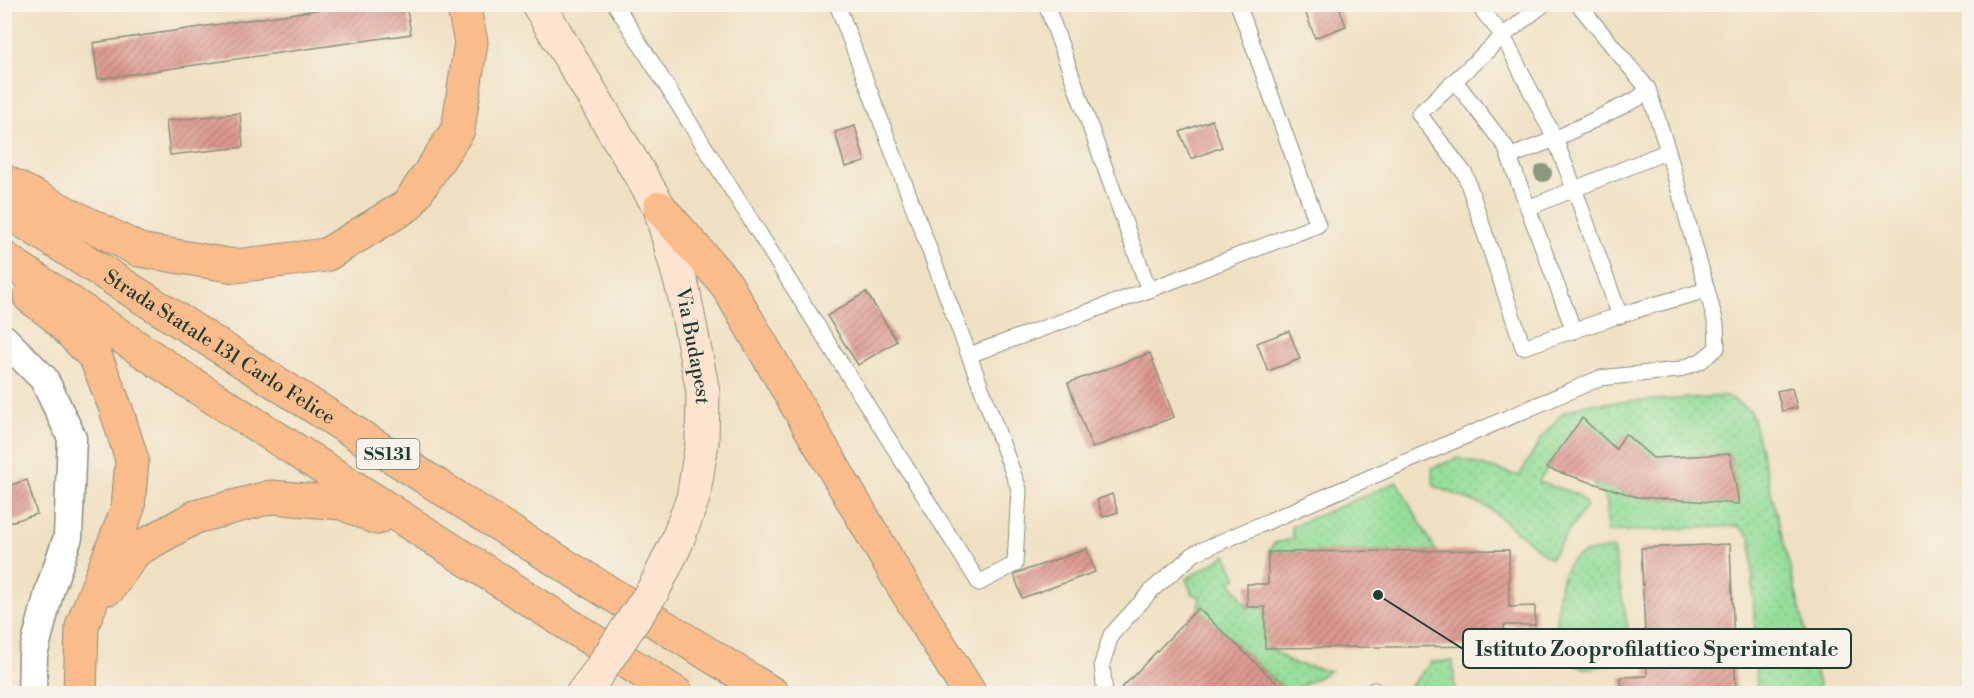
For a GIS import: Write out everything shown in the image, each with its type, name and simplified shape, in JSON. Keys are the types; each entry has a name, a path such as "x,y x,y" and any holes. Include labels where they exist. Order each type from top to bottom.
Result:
{"highway":[{"path":"4,181 139,250 235,266 326,255 408,205 458,130 471,42 463,4"},
{"path":"660,208 726,284 897,576 970,693"},
{"name":"Strada Statale 131 Carlo Felice","path":"4,209 488,517 773,693"},
{"name":"Strada Statale 131 Carlo Felice","path":"4,258 189,382 677,693"},
{"path":"4,278 54,315 96,358 116,409 132,460 128,508 82,626 80,693"},
{"path":"82,626 135,551 195,516 271,496 342,502 477,564"}],"main road":[{"name":"Via Budapest","path":"538,4 660,208 684,294 703,392 702,443 693,498 676,544 654,589 590,683"}],"street":[{"path":"4,339 44,379 72,438 68,537 50,590 33,654 32,693"}],"lane":[{"path":"615,4 980,583 1015,564 1020,489 837,4"},
{"path":"1046,4 1149,290"},
{"path":"969,356 1318,225 1238,4"},
{"path":"1477,4 1503,36 1555,139 1620,316"},
{"path":"1544,4 1503,36 1419,114 1465,174 1523,347 1636,310 1707,290"},
{"path":"1105,693 1102,664 1111,635 1153,589 1195,553 1600,378 1678,370 1701,361 1717,348 1716,324 1707,290 1648,89 1578,4"},
{"path":"1455,81 1505,146 1574,331"},
{"path":"1509,157 1555,139 1637,99 1648,89"},
{"path":"1528,208 1668,151"}],"green space":[{"path":"1727,396 1751,411 1821,693 1757,693 1751,538 1739,526 1607,532 1607,501 1591,482 1637,497 1739,504 1730,454 1653,458 1625,435 1616,449 1583,419 1538,482 1578,494 1587,505 1550,559 1487,507 1434,486 1432,468 1458,458 1519,476 1543,436 1563,413 1585,404"},
{"path":"1397,482 1436,551 1268,552 1274,543 1294,539 1291,527"},
{"path":"1613,549 1630,639 1615,662 1595,667 1579,667 1567,657 1561,644 1557,613 1561,581 1566,568 1577,556 1592,551"},
{"path":"1226,555 1237,578 1231,581 1247,607 1265,607 1266,648 1271,648 1292,663 1330,671 1288,693 1198,608 1200,597 1192,594 1186,579"},
{"path":"1453,661 1455,693 1405,693 1431,662"}],"building":[{"path":"356,4 406,4 411,34 98,79 93,43"},
{"path":"1321,4 1338,4 1346,26 1315,38 1305,11"},
{"path":"240,113 243,147 170,155 166,121"},
{"path":"1212,120 1222,147 1191,159 1180,132"},
{"path":"855,126 865,162 845,167 835,132"},
{"path":"866,292 897,341 858,365 827,316"},
{"path":"1289,331 1300,359 1268,371 1257,343"},
{"path":"1150,353 1174,417 1092,448 1068,383"},
{"path":"1792,388 1797,408 1782,411 1777,391"},
{"path":"1582,418 1616,449 1625,434 1653,458 1730,454 1739,504 1637,497 1546,468"},
{"path":"27,480 37,514 4,524 4,487"},
{"path":"1112,494 1118,512 1103,517 1097,500"},
{"path":"1730,544 1736,694 1622,694 1621,677 1647,676 1641,548"},
{"path":"1087,549 1095,572 1022,598 1014,574"},
{"path":"1509,550 1509,607 1535,606 1535,625 1504,625 1504,646 1265,648 1265,607 1247,607 1247,584 1268,584 1268,552"},
{"path":"1198,608 1288,694 1116,694"}],"place":[{"name":"Istituto Zooprofilattico Sperimentale","path":"1378,595"}]}
